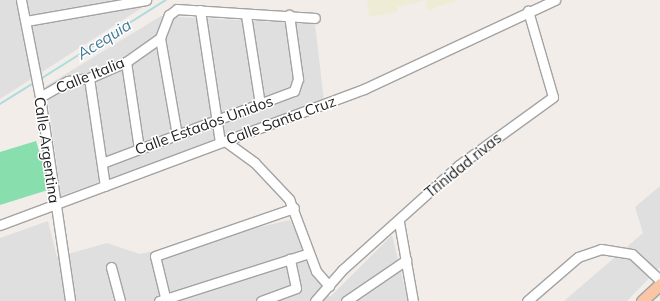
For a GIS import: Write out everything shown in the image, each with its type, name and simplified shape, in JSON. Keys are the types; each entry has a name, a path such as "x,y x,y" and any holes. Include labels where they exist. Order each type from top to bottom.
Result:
{"main road":[{"path":"642,301 660,284"}],"street":[{"name":"Calle Argentina","path":"22,0 40,97 70,301"},
{"path":"26,21 146,0"},
{"name":"Calle Santa Cruz","path":"0,225 364,89 528,11 556,0"},
{"path":"177,135 160,38 169,15 182,9 246,15 289,15 315,18"},
{"path":"200,10 214,121 222,142 263,170 294,208 316,271 329,286"},
{"name":"Trinidad rivas","path":"318,300 342,270 398,222 459,165 553,97 528,11"},
{"path":"246,15 260,104"},
{"name":"Calle Estados Unidos","path":"102,163 290,94 298,79 289,15"},
{"name":"Calle Italia","path":"40,97 68,81 89,78 126,62 160,38"},
{"path":"126,62 139,149"},
{"path":"89,78 105,186"},
{"path":"294,208 155,256 164,300 309,253"},
{"path":"398,222 413,301"},
{"path":"527,301 589,251 612,248 632,254 660,280"},
{"path":"261,301 294,290 297,281 290,259"},
{"path":"346,301 406,260"},
{"path":"111,267 120,301"}],"shaded area":[{"path":"0,0 154,0 0,99"},
{"path":"367,0 423,1 397,7 397,12 369,17"},
{"path":"426,0 459,0 428,10"},
{"path":"161,16 315,24 324,101 61,196 46,86"},
{"path":"660,186 660,267 627,301 564,301 643,233 635,207"},
{"path":"290,220 330,297 392,235 408,301 0,301 0,238 48,221 57,257 107,243 140,254"}],"green space":[{"path":"36,141 51,189 0,205 0,152"}],"waterway":[{"name":"Acequia","path":"42,78 166,0"},
{"name":"Acequia","path":"0,104 32,84"}]}
